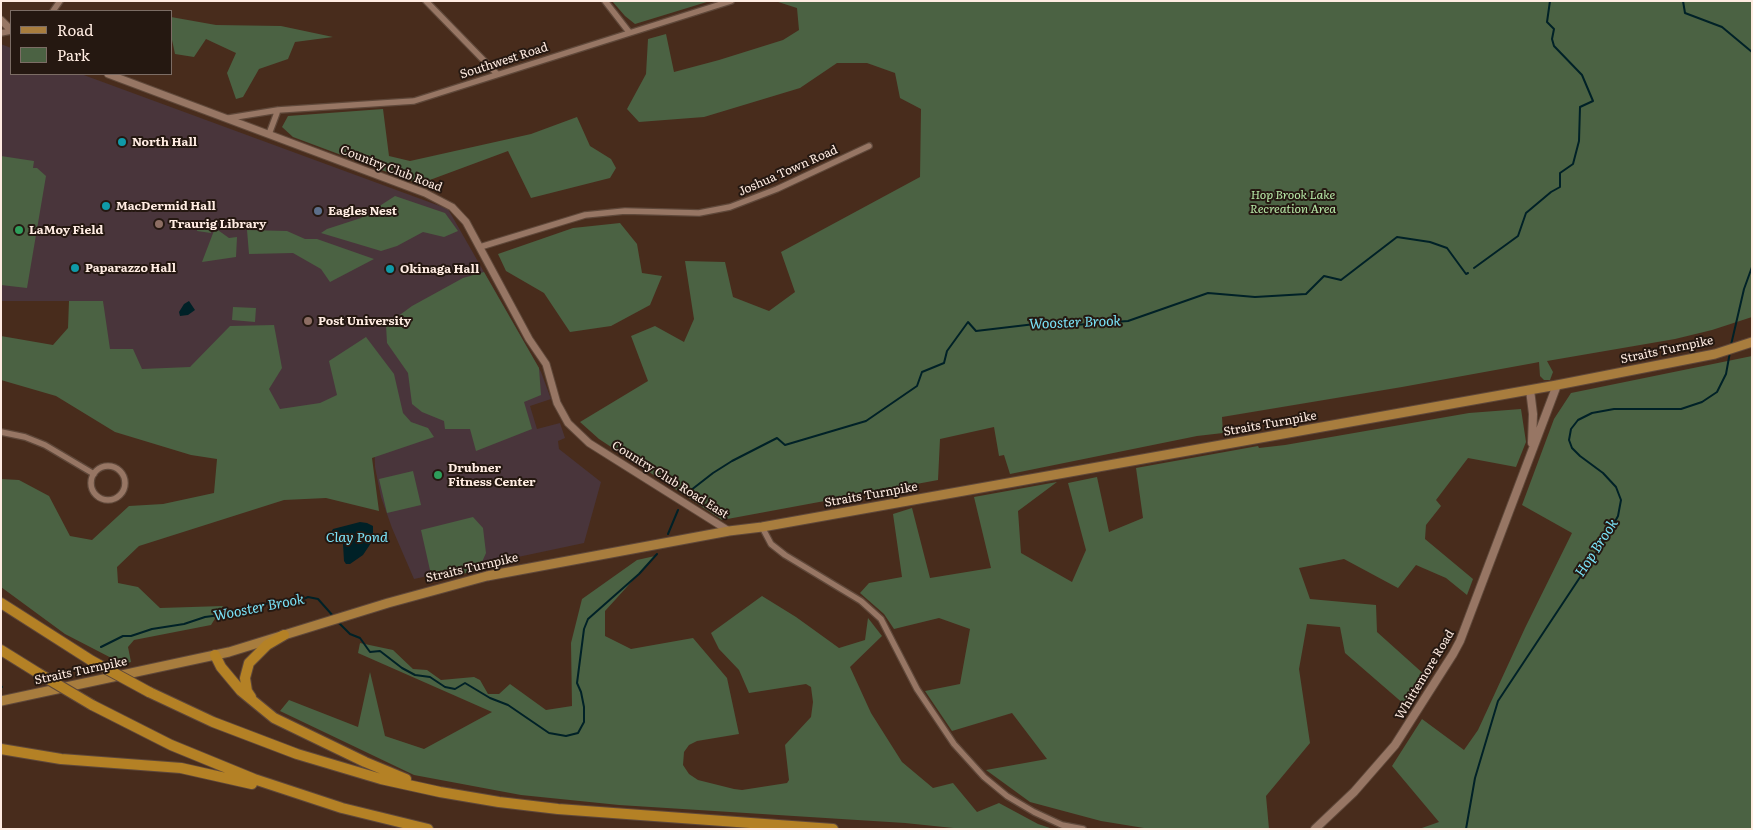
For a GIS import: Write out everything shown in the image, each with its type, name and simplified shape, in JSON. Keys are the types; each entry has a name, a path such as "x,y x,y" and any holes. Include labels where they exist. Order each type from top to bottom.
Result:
{"highway":[{"path":"1,603 92,661 149,692 240,733 324,763 381,779 470,797 528,806 833,829"},
{"path":"263,711 247,691 246,670 260,652 284,635"},
{"path":"1,650 92,705 163,741 284,790 342,808"},
{"path":"215,655 221,667 236,685 263,711 286,725 381,770 470,797"},
{"path":"1,749 61,759 194,770 428,829"}],"main road":[{"name":"Straits Turnpike","path":"1,701 215,655 478,578 729,531 762,527 1530,390 1715,354 1748,344"},
{"name":"Whittemore Road","path":"1315,829 1354,792 1395,745 1453,654 1460,641 1557,385"},
{"name":"Whittemore Road","path":"1530,390 1533,414 1531,450"}],"street":[{"path":"426,1 497,74"},
{"path":"605,1 630,32"},
{"name":"Southwest Road","path":"229,118 278,110 414,100 731,1"},
{"path":"1,20 10,30"},
{"name":"Country Club Road","path":"111,75 229,118 442,201 455,209 462,216 547,366 557,403 565,420 578,434 600,449"},
{"path":"269,134 278,110"},
{"name":"Joshua Town Road","path":"480,247 585,215 625,210 699,213 730,207 777,189 869,146"},
{"path":"1,432 25,437 45,445 94,474"},
{"name":"Country Club Road East","path":"600,449 630,470 690,505 729,531"},
{"path":"103,467 114,467 119,470 125,479 124,490 116,498 106,500 100,498 93,490 92,479 94,474 103,467"},
{"path":"762,527 772,544 785,555 861,601 881,619 916,689 954,744 984,777 1007,796 1034,812 1062,825 1083,829"}],"shaded area":[{"name":"Post University","path":"1,44 10,48 10,75 84,75 448,209 541,372 551,399 530,406 537,429 560,423 565,438 558,441 559,449 601,482 584,543 414,579 381,497 375,467 374,436 106,375 103,301 1,301"}],"green space":[{"path":"612,1 710,1 635,24"},
{"name":"Hop Brook Lake Recreation Area","path":"775,1 1752,1 1752,317 1712,330 1675,339 1547,361 1553,372 1550,380 1544,380 1540,376 1539,362 1222,417 1223,433 1197,436 1010,474 1004,455 999,456 994,427 940,439 938,480 722,520 599,439 580,422 648,381 631,336 655,326 684,342 694,319 685,261 725,262 733,297 769,311 795,292 781,252 920,177 921,109 900,98 895,73 867,63 837,63 800,88 704,117 639,122 627,109 646,74 648,39 666,34 674,72 719,60 783,40 799,30 797,8"},
{"path":"172,17 216,25 281,26 333,37 295,42 288,59 259,69 243,97 236,99 227,73 236,53 206,39 194,57 175,54 172,40"},
{"path":"383,109 389,156 410,161 531,134 577,117 590,146 611,159 616,168 610,178 531,198 508,151 419,184 293,137 282,127 288,116"},
{"name":"LaMoy Field","path":"1,156 34,161 33,168 37,168 46,176 27,288 1,285"},
{"path":"395,196 445,213 458,231 444,237 423,232 397,246 381,251 321,233 327,229 361,218"},
{"path":"198,221 212,223 211,233 197,231"},
{"path":"620,223 637,244 642,273 662,276 650,305 611,326 570,332 544,293 506,271 498,254 573,228"},
{"path":"215,228 229,238 237,237 236,257 202,262"},
{"path":"247,230 287,231 305,239 317,239 374,259 330,282 321,269 293,253 249,254"},
{"path":"484,272 539,368 541,395 524,402 532,429 476,451 470,429 445,429 444,421 422,412 412,404 408,373 387,343 386,325 412,306 463,278"},
{"path":"69,301 103,301 110,349 133,349 142,369 190,367 230,326 274,325 282,368 269,389 280,409 320,403 337,395 329,361 366,337 394,374 403,413 411,422 428,428 434,437 372,458 379,511 326,498 284,500 139,546 117,567 118,583 138,587 160,608 223,606 211,625 134,640 128,647 131,662 123,664 65,634 1,587 1,479 19,480 49,496 70,536 92,540 129,506 163,504 214,493 217,459 191,455 115,432 56,396 1,380 1,336 53,345 68,328"},
{"path":"233,307 256,308 255,322 232,320"},
{"path":"1752,356 1752,829 1419,829 1439,822 1392,766 1422,719 1464,750 1478,730 1525,628 1572,533 1522,505 1554,419 1571,393"},
{"path":"1521,409 1526,442 1516,467 1468,458 1436,500 1441,506 1426,525 1425,539 1473,579 1467,595 1446,578 1416,565 1398,588 1344,559 1299,568 1310,599 1376,605 1377,632 1426,676 1405,705 1345,653 1340,627 1307,624 1299,669 1310,743 1266,796 1269,829 1150,829 1101,821 1030,802 986,770 1047,759 1012,713 952,731 925,691 960,684 970,629 939,618 894,629 884,614 860,593 869,583 902,577 893,514 912,508 930,578 991,568 974,497 1057,482 1018,511 1021,553 1072,582 1086,550 1068,483 1097,477 1109,532 1143,518 1136,468 1258,446 1259,448 1285,445 1469,413"},
{"path":"413,471 421,505 387,513 379,479"},
{"path":"473,517 483,528 486,553 478,571 432,579 421,530"},
{"path":"655,556 605,611 605,636 631,649 693,638 727,678 739,734 697,741 689,745 684,752 683,765 689,774 698,780 742,790 787,783 789,780 785,745 811,717 813,702 811,687 806,684 749,693 739,670 719,649 711,633 762,596 796,617 839,648 865,640 868,618 882,636 850,667 871,713 902,762 933,788 953,783 977,812 999,803 1038,824 1053,829 963,829 905,823 619,805 521,795 414,775 280,711 289,700 358,727 370,672 385,736 424,749 492,712 358,653 360,643 393,650 413,669 427,670 441,680 474,677 480,680 488,694 499,694 510,684 546,710 572,706 571,643 582,599 637,560"}],"water":[{"path":"189,301 195,310 188,315 180,316 179,312 184,304"},
{"name":"Clay Pond","path":"360,522 373,526 373,540 363,555 350,564 346,564 344,561 343,544 332,543 331,532 333,529"}],"waterway":[{"name":"Wooster Brook","path":"1474,268 1518,236 1526,213 1560,187 1560,173 1573,164 1579,141 1580,107 1593,101 1582,75 1554,46 1552,39 1554,29 1547,22 1550,1"},
{"name":"Hop Brook","path":"1683,1 1685,13 1722,27 1752,52"},
{"name":"Wooster Brook","path":"686,494 732,461 777,438 785,445 866,421 917,386 922,372 944,363 947,351 968,322 976,331 1052,322 1061,326 1128,321 1208,293 1255,297 1306,294 1324,276 1341,280 1397,237 1430,242 1447,248 1466,274 1468,273"},
{"name":"Hop Brook","path":"1731,345 1744,289 1752,267"},
{"name":"Hop Brook","path":"1466,829 1475,778 1498,701 1606,538 1618,516 1621,500 1616,487 1603,473 1572,448 1569,440 1571,429 1578,420 1592,413 1614,409 1681,409 1702,402 1717,392 1726,374 1730,352"},
{"name":"Wooster Brook","path":"668,534 678,510"},
{"name":"Wooster Brook","path":"339,623 350,634 360,638 370,652 380,651 402,668 415,675 430,677 445,687 455,689 465,683 490,698 508,705 549,733 566,736 578,733 584,722 584,707 577,683 584,629 588,619 639,574 657,554"},
{"name":"Wooster Brook","path":"101,647 123,636 131,636 152,629 184,624 205,617 228,614 240,609 280,601 301,600 308,597 318,599 334,617"}],"place":[{"name":"North Hall","path":"122,142"},
{"name":"MacDermid Hall","path":"106,206"},
{"name":"Eagles Nest","path":"318,211"},
{"name":"Traurig Library","path":"159,224"},
{"name":"LaMoy Field","path":"19,230"},
{"name":"Paparazzo Hall","path":"75,268"},
{"name":"Okinaga Hall","path":"390,269"},
{"name":"Post University","path":"308,321"},
{"name":"Drubner Fitness Center","path":"438,475"}]}
